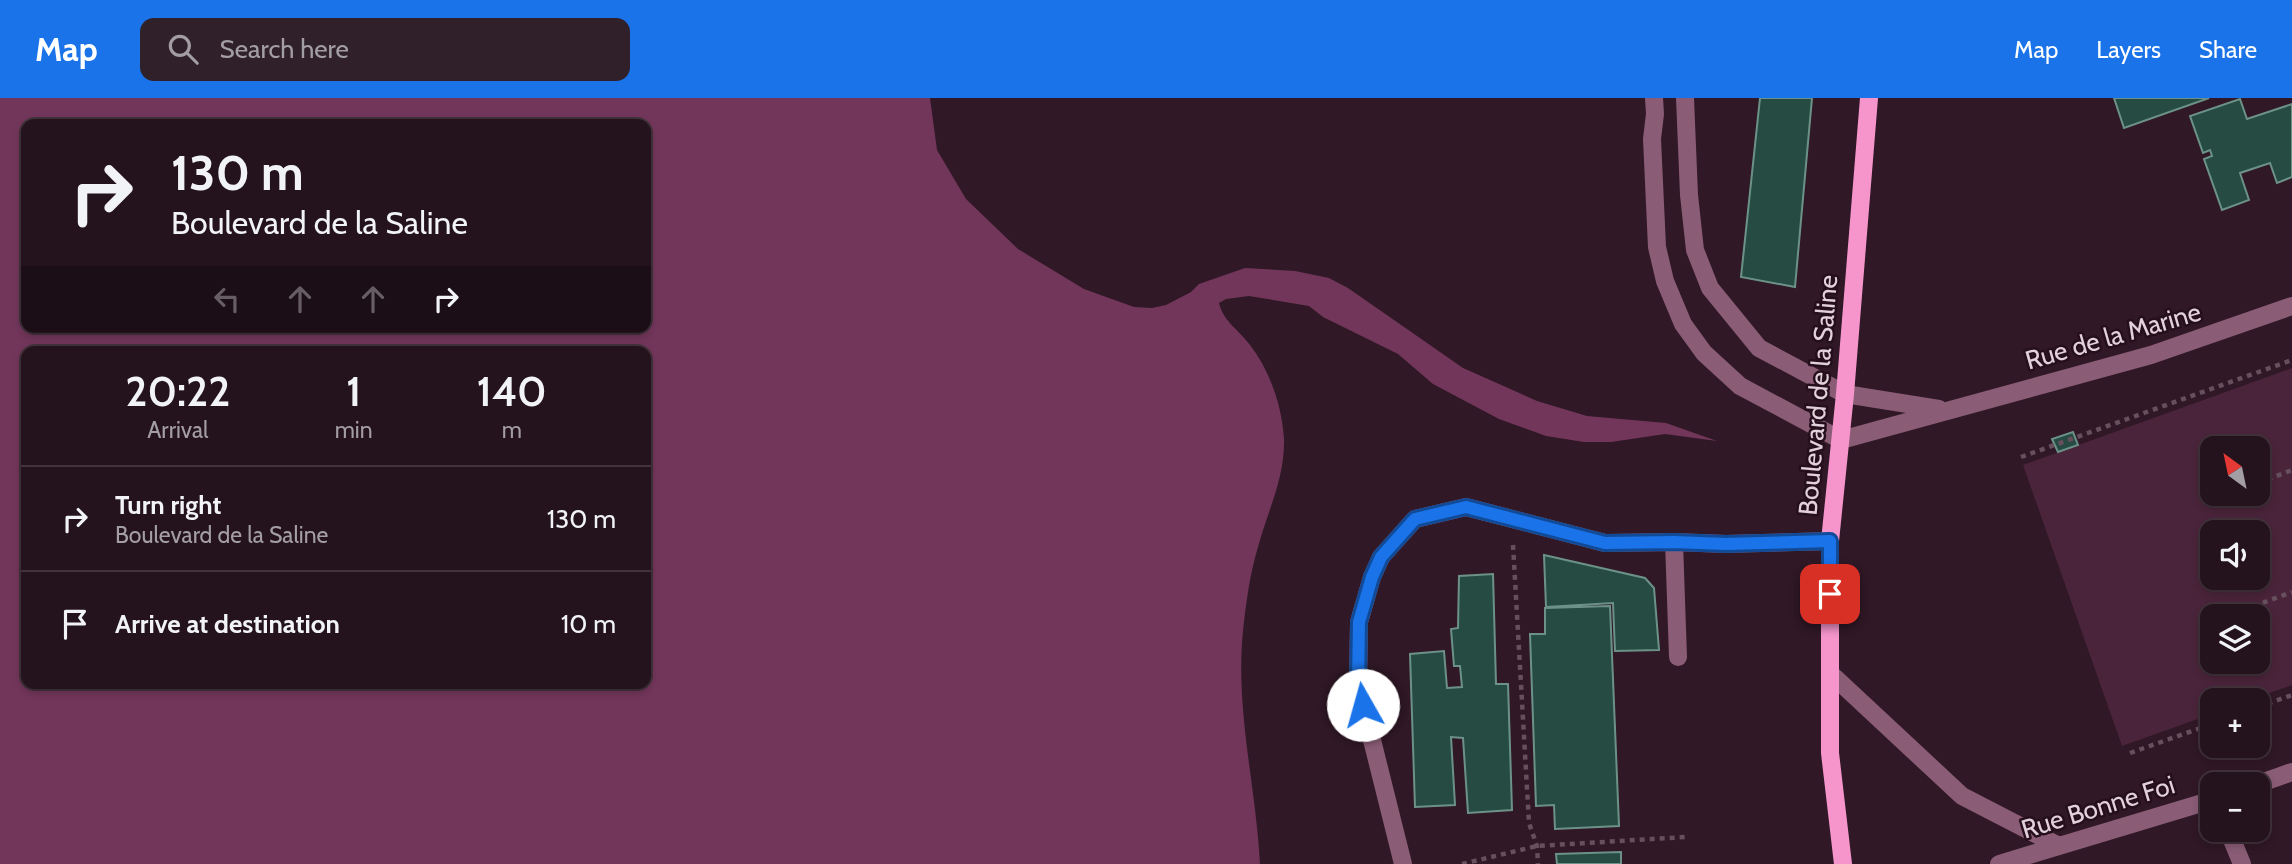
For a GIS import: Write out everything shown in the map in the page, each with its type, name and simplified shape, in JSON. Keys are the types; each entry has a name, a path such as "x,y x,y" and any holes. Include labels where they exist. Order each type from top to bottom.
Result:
{"main road":[{"name":"Boulevard de la Saline","path":"1843,864 1830,753 1830,541 1841,440 1869,98"}],"street":[{"path":"1654,98 1652,139 1657,247 1665,281 1683,324 1704,353 1740,386 1841,440"},
{"name":"Rue de la Marine","path":"1685,98 1689,195 1695,250 1710,288 1759,348 1845,394 1946,410"},
{"name":"Rue de la Marine","path":"1841,440 2151,355 2292,306"},
{"path":"1403,864 1358,684 1359,622 1372,577 1381,557 1415,519 1466,507 1605,543 1830,541"},
{"path":"1674,542 1678,657"},
{"path":"1830,673 1962,796 2059,846"},
{"path":"2270,780 2292,772"},
{"name":"Rue Bonne Foi","path":"1999,864 2200,804"},
{"path":"2233,842 2242,864"}],"path":[{"path":"2021,457 2292,360"},
{"path":"2270,478 2292,470"},
{"path":"1512,520 1529,823 1537,846 1538,864"},
{"path":"2260,604 2292,592"},
{"path":"2270,703 2292,695"},
{"path":"2130,753 2200,728"},
{"path":"1462,864 1537,846 1685,837"}],"shaded area":[{"path":"0,98 930,98 937,150 966,199 1018,249 1084,289 1134,307 1152,308 1166,305 1191,292 1199,284 1245,268 1295,271 1329,278 1348,288 1463,368 1537,401 1587,416 1666,423 1717,441 1665,434 1611,442 1584,442 1546,436 1499,419 1433,384 1398,354 1323,317 1309,306 1249,296 1226,299 1219,303 1224,315 1250,345 1269,377 1278,402 1284,439 1279,481 1251,578 1241,660 1244,718 1260,864 0,864"},
{"path":"2292,368 2292,685 2270,693 2270,688 2200,688 2200,718 2122,746 2023,465"}],"building":[{"path":"1760,98 1812,98 1795,287 1741,277"},
{"path":"2114,98 2209,98 2124,128"},
{"path":"2240,99 2247,119 2292,104 2292,177 2277,183 2270,163 2240,173 2249,200 2222,210 2204,159 2212,156 2210,150 2203,153 2190,116"},
{"path":"2073,432 2078,445 2058,452 2052,439"},
{"path":"1544,555 1645,578 1654,588 1659,650 1615,651 1613,603 1546,607"},
{"path":"1493,574 1496,684 1508,684 1512,810 1468,813 1463,738 1451,737 1455,805 1415,807 1410,654 1444,651 1447,688 1462,687 1460,666 1454,666 1451,629 1458,628 1459,576"},
{"path":"1610,606 1619,826 1555,829 1554,805 1536,806 1530,634 1545,634 1545,608"},
{"path":"1621,852 1621,864 1557,864 1556,854"}],"route":[{"path":"1363,705 1358,684 1359,622 1372,577 1381,557 1415,519 1466,507 1605,543 1830,541 1830,594"}]}
